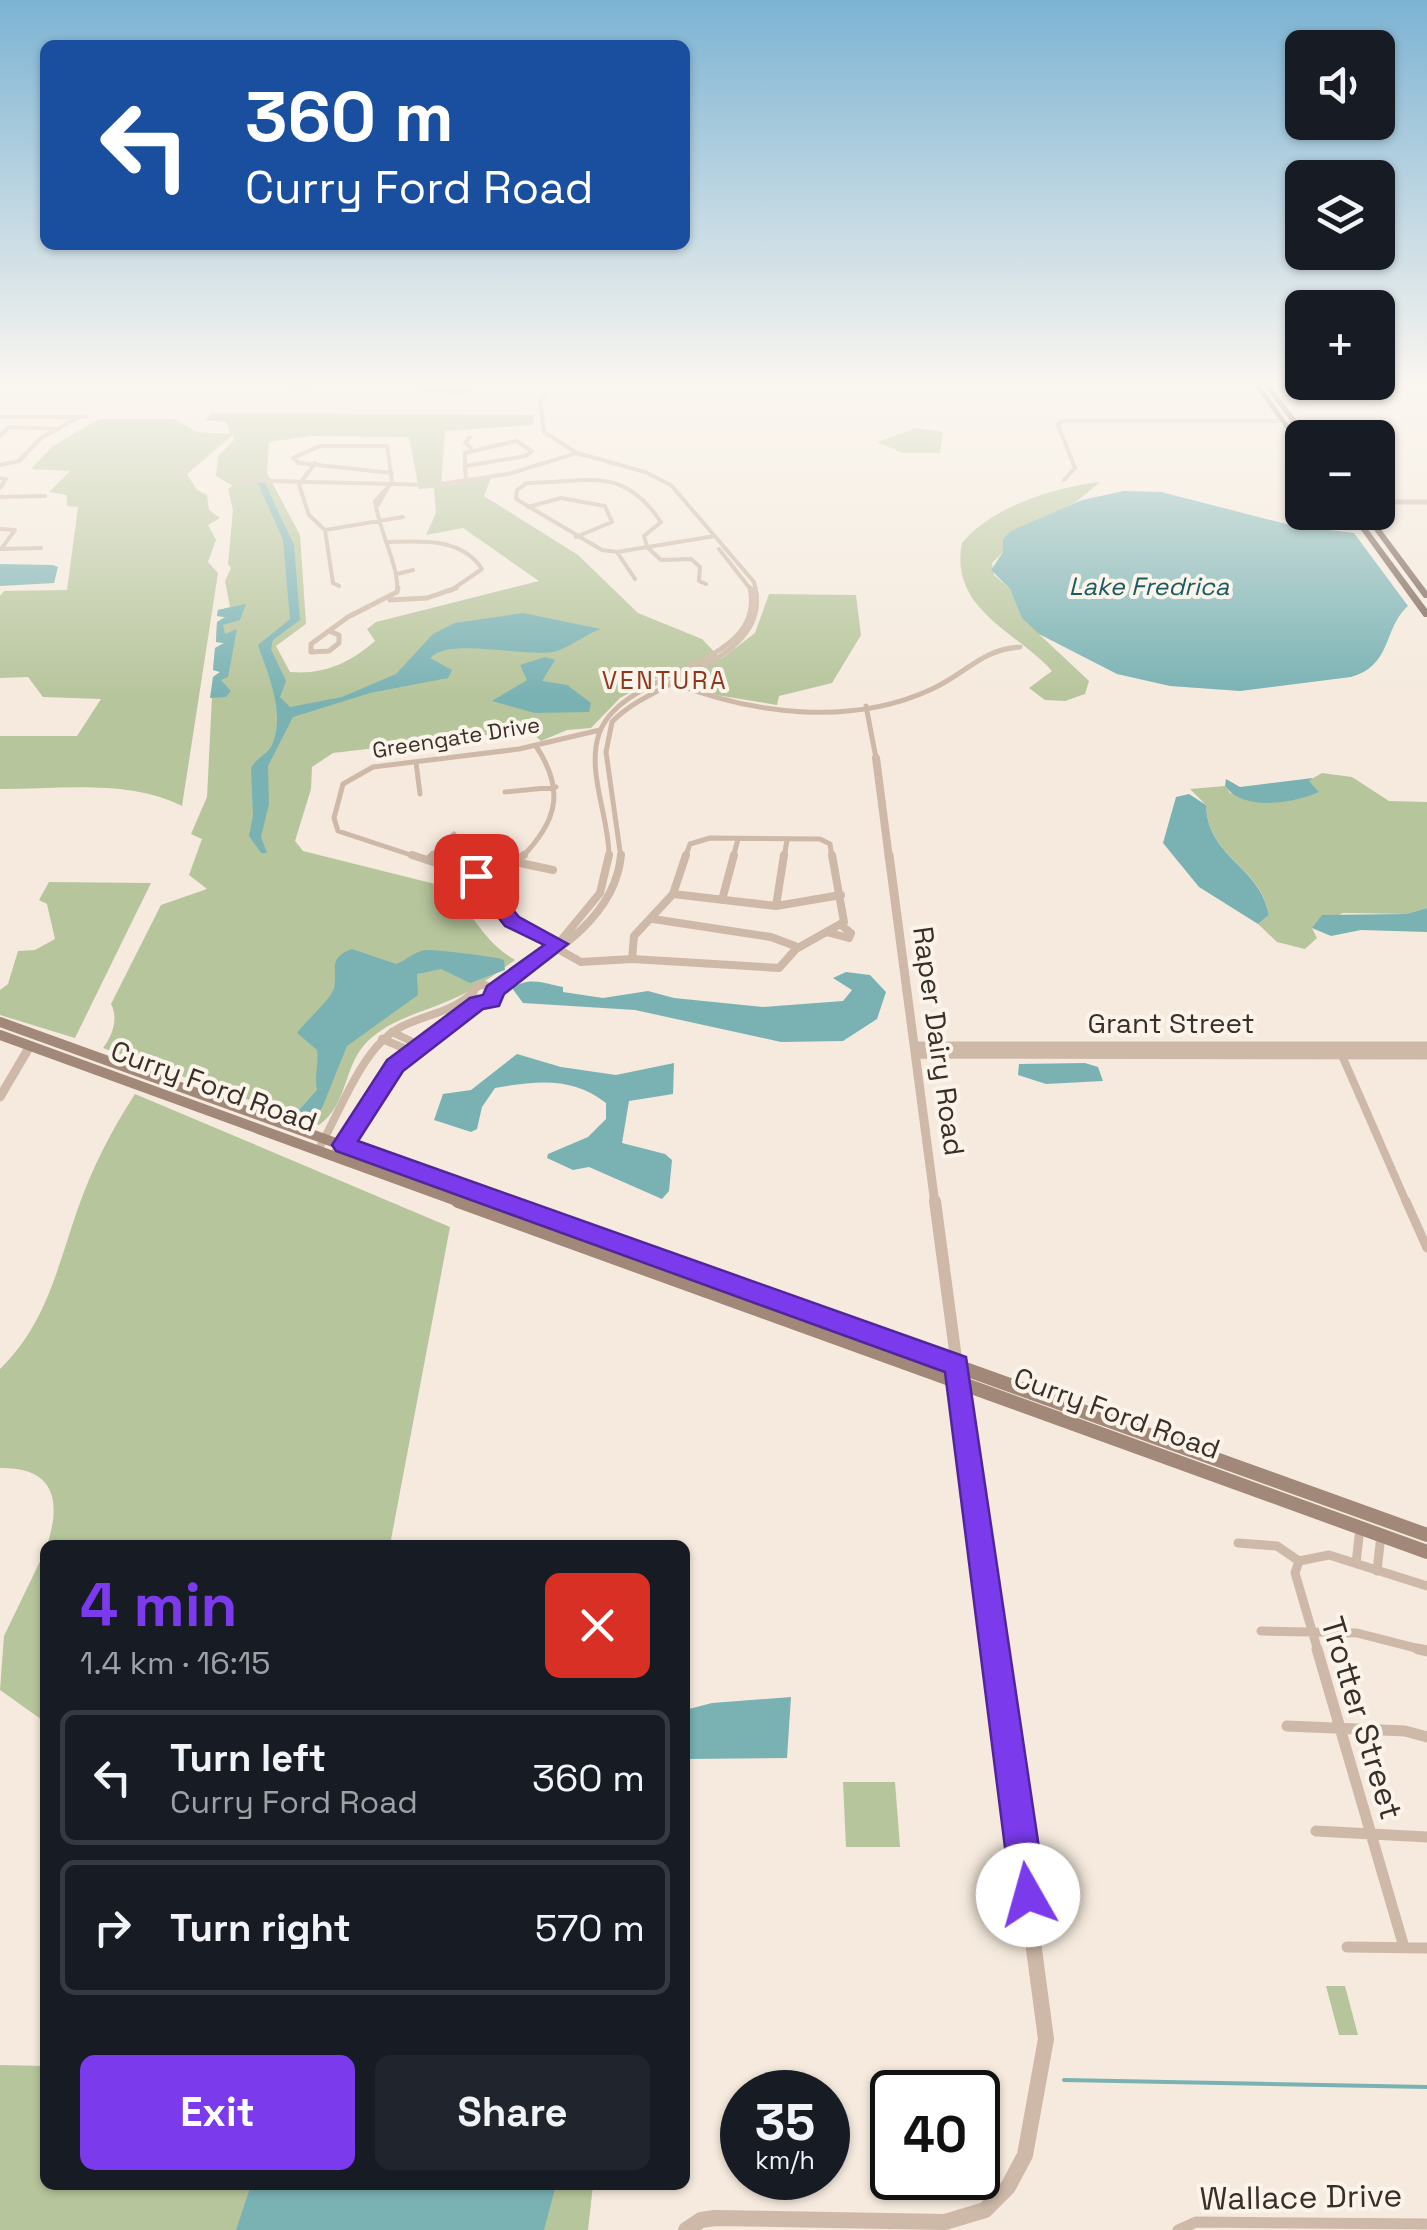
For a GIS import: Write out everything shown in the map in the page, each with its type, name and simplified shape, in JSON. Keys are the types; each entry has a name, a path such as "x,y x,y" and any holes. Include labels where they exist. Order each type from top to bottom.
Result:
{"main road":[{"path":"1364,530 1426,612"},
{"path":"1378,530 1427,596"},
{"path":"1380,552 1406,568"},
{"name":"Curry Ford Road","path":"0,1022 32,1040 320,1144 344,1145 669,1278 1427,1552"},
{"name":"Curry Ford Road","path":"0,1033 50,1045 159,1084 176,1085 320,1144 332,1156 760,1294 1427,1537"},
{"path":"669,1278 690,1278 745,1299 760,1294"},
{"path":"776,1316 790,1312 885,1339"},
{"path":"1160,1456 1167,1449 1243,1469"},
{"path":"1211,1474 1338,1514 1358,1509"},
{"path":"1360,1528 1386,1527 1427,1537"}],"street":[{"path":"300,488 308,512 326,530 334,583 339,586"},
{"path":"387,488 376,509 386,542 384,557 397,574 399,584 390,600"},
{"path":"521,488 514,494 528,507 558,521 576,537 617,552 712,537"},
{"path":"630,488 642,496 661,522 644,536 647,547 661,560 691,559 700,567 699,581 706,584"},
{"path":"556,946 596,901 609,868 610,836 599,733 625,701 728,652 750,634 760,615 760,598 749,581 670,488"},
{"path":"0,497 45,496"},
{"path":"528,507 561,498 605,506 612,522 576,537"},
{"path":"1395,502 1427,502"},
{"path":"326,530 403,517"},
{"path":"0,529 15,532 0,549"},
{"path":"329,631 338,635 339,643 329,651 312,652 311,644 348,617 390,600 420,599 471,581 482,569 476,559 452,547 386,542"},
{"path":"0,549 41,548"},
{"path":"617,552 634,578"},
{"path":"397,574 413,570"},
{"path":"667,680 701,697 743,707 785,710 866,706 934,689 983,652 1020,647"},
{"path":"332,1156 344,1145 383,1082 415,1048 592,920 614,885 620,850 608,734 631,704 667,680"},
{"name":"Raper Dairy Road","path":"686,2230 701,2220 715,2218 957,2221 996,2200 1025,2155 1041,2077 1045,2020 916,1050 866,706"},
{"name":"Greengate Drive","path":"428,859 338,831 334,818 343,784 363,770 536,746 579,732 608,734"},
{"path":"485,884 520,863 551,817 556,788 536,746"},
{"path":"416,762 420,794"},
{"path":"601,778 610,777"},
{"path":"505,792 556,788"},
{"path":"428,859 454,834"},
{"path":"428,859 463,869 485,884 512,921 581,962 632,959 773,970 795,946 842,925 846,915 832,847 820,839 710,838 690,844 673,894 634,936 632,959"},
{"path":"722,900 738,839"},
{"path":"776,906 787,840"},
{"path":"520,863 553,870"},
{"path":"673,894 776,906 841,895"},
{"path":"653,919 771,937 795,946"},
{"path":"830,933 850,938 851,933 842,925"},
{"path":"320,1144 346,1103 360,1063 382,1039 459,1005 478,988 487,995"},
{"path":"470,995 487,995"},
{"path":"392,1032 415,1048"},
{"path":"382,1039 415,1048"},
{"path":"0,1097 4,1080 32,1040"},
{"name":"Grant Street","path":"916,1050 1426,1049"},
{"path":"1340,1050 1427,1248"},
{"path":"1356,1564 1360,1528"},
{"path":"1377,1571 1381,1535"},
{"path":"1238,1544 1277,1546 1299,1561 1329,1555 1427,1586"},
{"name":"Trotter Street","path":"1299,1561 1296,1584 1404,1947"},
{"path":"1261,1632 1381,1636 1427,1650"},
{"path":"1287,1726 1405,1731 1427,1737"},
{"path":"1316,1830 1427,1837"},
{"path":"1347,1948 1427,1948"},
{"name":"Wallace Drive","path":"1178,2230 1196,2222 1427,2224"}],"green space":[{"path":"53,488 196,488 207,495 209,510 220,518 208,525 216,540 208,562 218,573 182,806 117,789 0,789 0,736 77,736 101,699 43,697 28,677 0,678 0,596 4,591 67,590 78,507 67,506 67,495 49,492"},
{"path":"275,488 300,535 306,624 276,646 290,672 325,669 356,656 375,641 367,629 376,622 539,581 463,528 426,535 436,513 434,488 487,488 484,496 578,555 638,613 702,639 721,659 755,633 769,594 856,595 861,635 832,683 779,696 777,705 716,695 666,673 620,698 591,728 567,730 541,741 529,730 333,753 312,767 311,789 295,841 303,851 443,886 493,943 515,960 463,994 400,1020 370,1039 355,1060 336,1106 319,1125 103,1048 113,1027 111,1004 161,905 207,889 189,875 202,839 191,834 207,797 213,677 220,672 213,670 215,648 224,643 216,642 217,622 225,617 217,616 218,610 230,607 225,581 231,568 228,564 233,510 228,489"},
{"path":"1093,488 1076,502 1004,539 1003,552 992,563 994,575 1010,589 1039,634 1089,681 1085,694 1065,701 1045,700 1029,688 1052,671 975,602 961,566 962,543 974,530 1007,509 1064,489"},
{"path":"1322,773 1352,777 1389,801 1427,802 1427,908 1406,914 1343,913 1312,928 1317,938 1305,949 1277,942 1258,924 1269,915 1264,898 1215,838 1206,805 1190,789 1225,786 1230,793 1297,799 1318,791 1308,781"},
{"path":"49,882 151,883 75,1038 0,1015 0,990 8,984 18,951 35,950 55,939 47,904 39,900"},
{"path":"135,1094 450,1227 391,1540 49,1540 53,1501 43,1480 18,1469 0,1468 0,1369 16,1352 39,1315 89,1180"},
{"path":"40,1561 40,1718 0,1690 4,1636"},
{"path":"843,1782 895,1782 900,1847 846,1847"},
{"path":"1326,1986 1345,1986 1358,2035 1339,2035"},
{"path":"0,2065 40,2066 40,2190 592,2190 588,2230 0,2230"}],"water":[{"path":"260,488 267,488 294,545 300,620 273,640 271,649 286,681 280,697 290,707 342,697 396,674 433,634 455,623 523,613 601,629 552,652 469,648 439,652 430,658 452,670 448,678 370,693 293,717 268,766 269,804 261,837 267,853 261,853 249,836 253,816 251,768 272,745 277,720 274,694 258,645 290,619 283,540"},
{"name":"Lake Fredrica","path":"1124,491 1161,492 1285,524 1285,530 1354,533 1408,606 1374,664 1351,677 1240,691 1170,686 1117,674 1039,634 1022,618 1010,589 991,570 1003,552 1003,539 1011,531 1082,500"},
{"path":"0,564 58,567 54,583 0,586"},
{"path":"246,604 240,620 223,625 225,634 237,629 228,677 221,680 231,691 226,697 210,698 213,677 220,672 213,670 215,648 224,643 216,642 217,622 225,617 217,616 218,610"},
{"path":"545,657 555,660 542,681 567,685 591,703 589,712 535,713 492,701 527,680 520,665"},
{"path":"1313,778 1309,781 1319,792 1283,802 1244,799 1225,786 1226,779 1240,787"},
{"path":"1189,794 1206,805 1215,838 1264,898 1269,915 1258,924 1199,887 1163,843 1176,797"},
{"path":"1427,908 1427,932 1361,930 1331,936 1312,928 1322,915 1406,914"},
{"path":"352,949 396,964 425,950 480,955 504,960 505,970 470,983 441,969 417,974 418,995 347,1046 322,1108 318,1113 303,1114 299,1110 317,1090 317,1050 297,1033 332,992 336,960"},
{"path":"846,972 870,975 886,992 877,1019 843,1041 781,1042 635,1010 523,1003 512,988 538,982 563,987 563,992 603,998 648,991 674,998 763,1007 843,1001 852,990 833,978"},
{"path":"517,1054 561,1067 616,1075 674,1063 673,1094 629,1101 622,1143 665,1154 672,1160 669,1191 662,1199 589,1167 573,1170 547,1158 548,1154 588,1137 606,1119 606,1103 580,1088 539,1083 495,1088 482,1107 477,1129 471,1132 434,1120 443,1094 471,1090"},
{"path":"1085,1063 1098,1067 1103,1081 1046,1084 1018,1075 1019,1064"},
{"path":"791,1697 787,1758 690,1759 690,1709 712,1703"},
{"path":"249,2190 555,2190 544,2230 236,2230"}],"waterway":[{"path":"1064,2080 1427,2087"}],"district":[{"name":"VENTURA","path":"665,680"}],"route":[{"path":"476,876 512,921 558,944 506,981 495,991 492,1001 477,1003 395,1066 344,1145 957,1365 1028,1895"}]}
